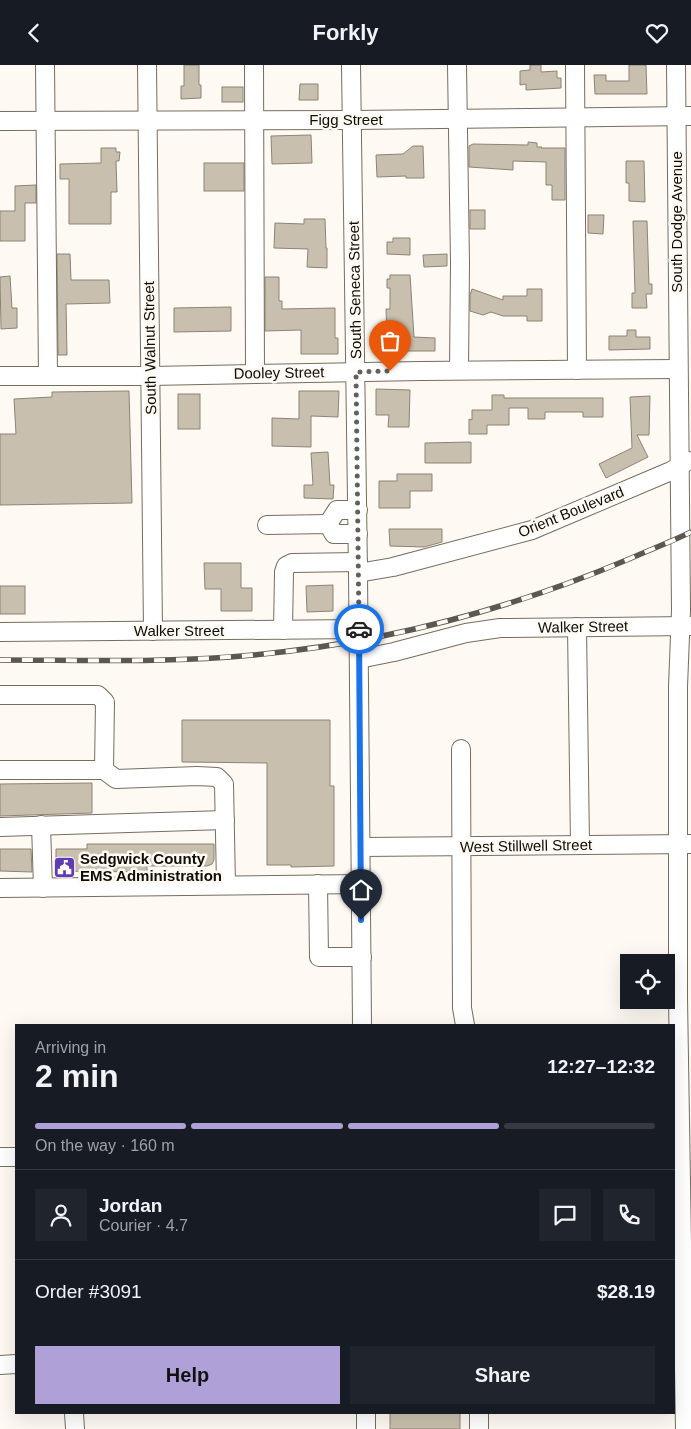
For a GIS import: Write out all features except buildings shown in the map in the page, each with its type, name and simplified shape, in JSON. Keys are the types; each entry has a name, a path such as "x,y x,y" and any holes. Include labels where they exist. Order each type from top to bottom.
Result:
{"street":[{"path":"45,65 48,376"},
{"name":"South Walnut Street","path":"147,65 153,631"},
{"path":"254,65 255,374"},
{"name":"South Seneca Street","path":"351,65 358,510 362,1024"},
{"path":"457,65 459,370"},
{"path":"575,65 577,370"},
{"name":"South Dodge Avenue","path":"676,65 684,116 678,369 685,462 686,626 678,687 685,844 681,1060 687,1254 683,1360 685,1429"},
{"name":"Figg Street","path":"0,121 352,121 684,116"},
{"name":"Dooley Street","path":"0,376 150,376 459,370 678,369"},
{"name":"Orient Boulevard","path":"284,630 284,572 286,567 292,563 393,567 532,530 671,471 685,462"},
{"path":"328,524 337,510 358,510"},
{"path":"267,525 328,524"},
{"path":"328,524 334,535 358,535"},
{"name":"Walker Street","path":"359,659 466,633 500,628 686,626"},
{"path":"577,627 580,845"},
{"name":"Walker Street","path":"0,632 359,629"},
{"path":"0,695 98,695 105,702 104,770"},
{"path":"461,749 462,1008 465,1024"},
{"path":"0,770 104,770 116,779 217,777 224,784 226,885"},
{"path":"0,827 225,820"},
{"path":"41,825 43,888"},
{"name":"West Stillwell Street","path":"361,847 685,844"},
{"path":"318,884 319,957 362,957"},
{"path":"0,888 361,884"},
{"path":"0,1157 15,1157"},
{"path":"0,1365 15,1365"},
{"path":"74,1414 75,1429"},
{"path":"366,1414 366,1429"},
{"path":"479,1414 479,1429"}],"railway":[{"path":"0,660 126,661 221,658 302,650 350,642 445,622 492,609 584,577 691,532"}],"way so far":[{"path":"359,629 356,372 390,371"}],"place":[{"name":"Sedgwick County EMS Administration","path":"64,868"}],"route":[{"path":"359,629 361,920"}]}
